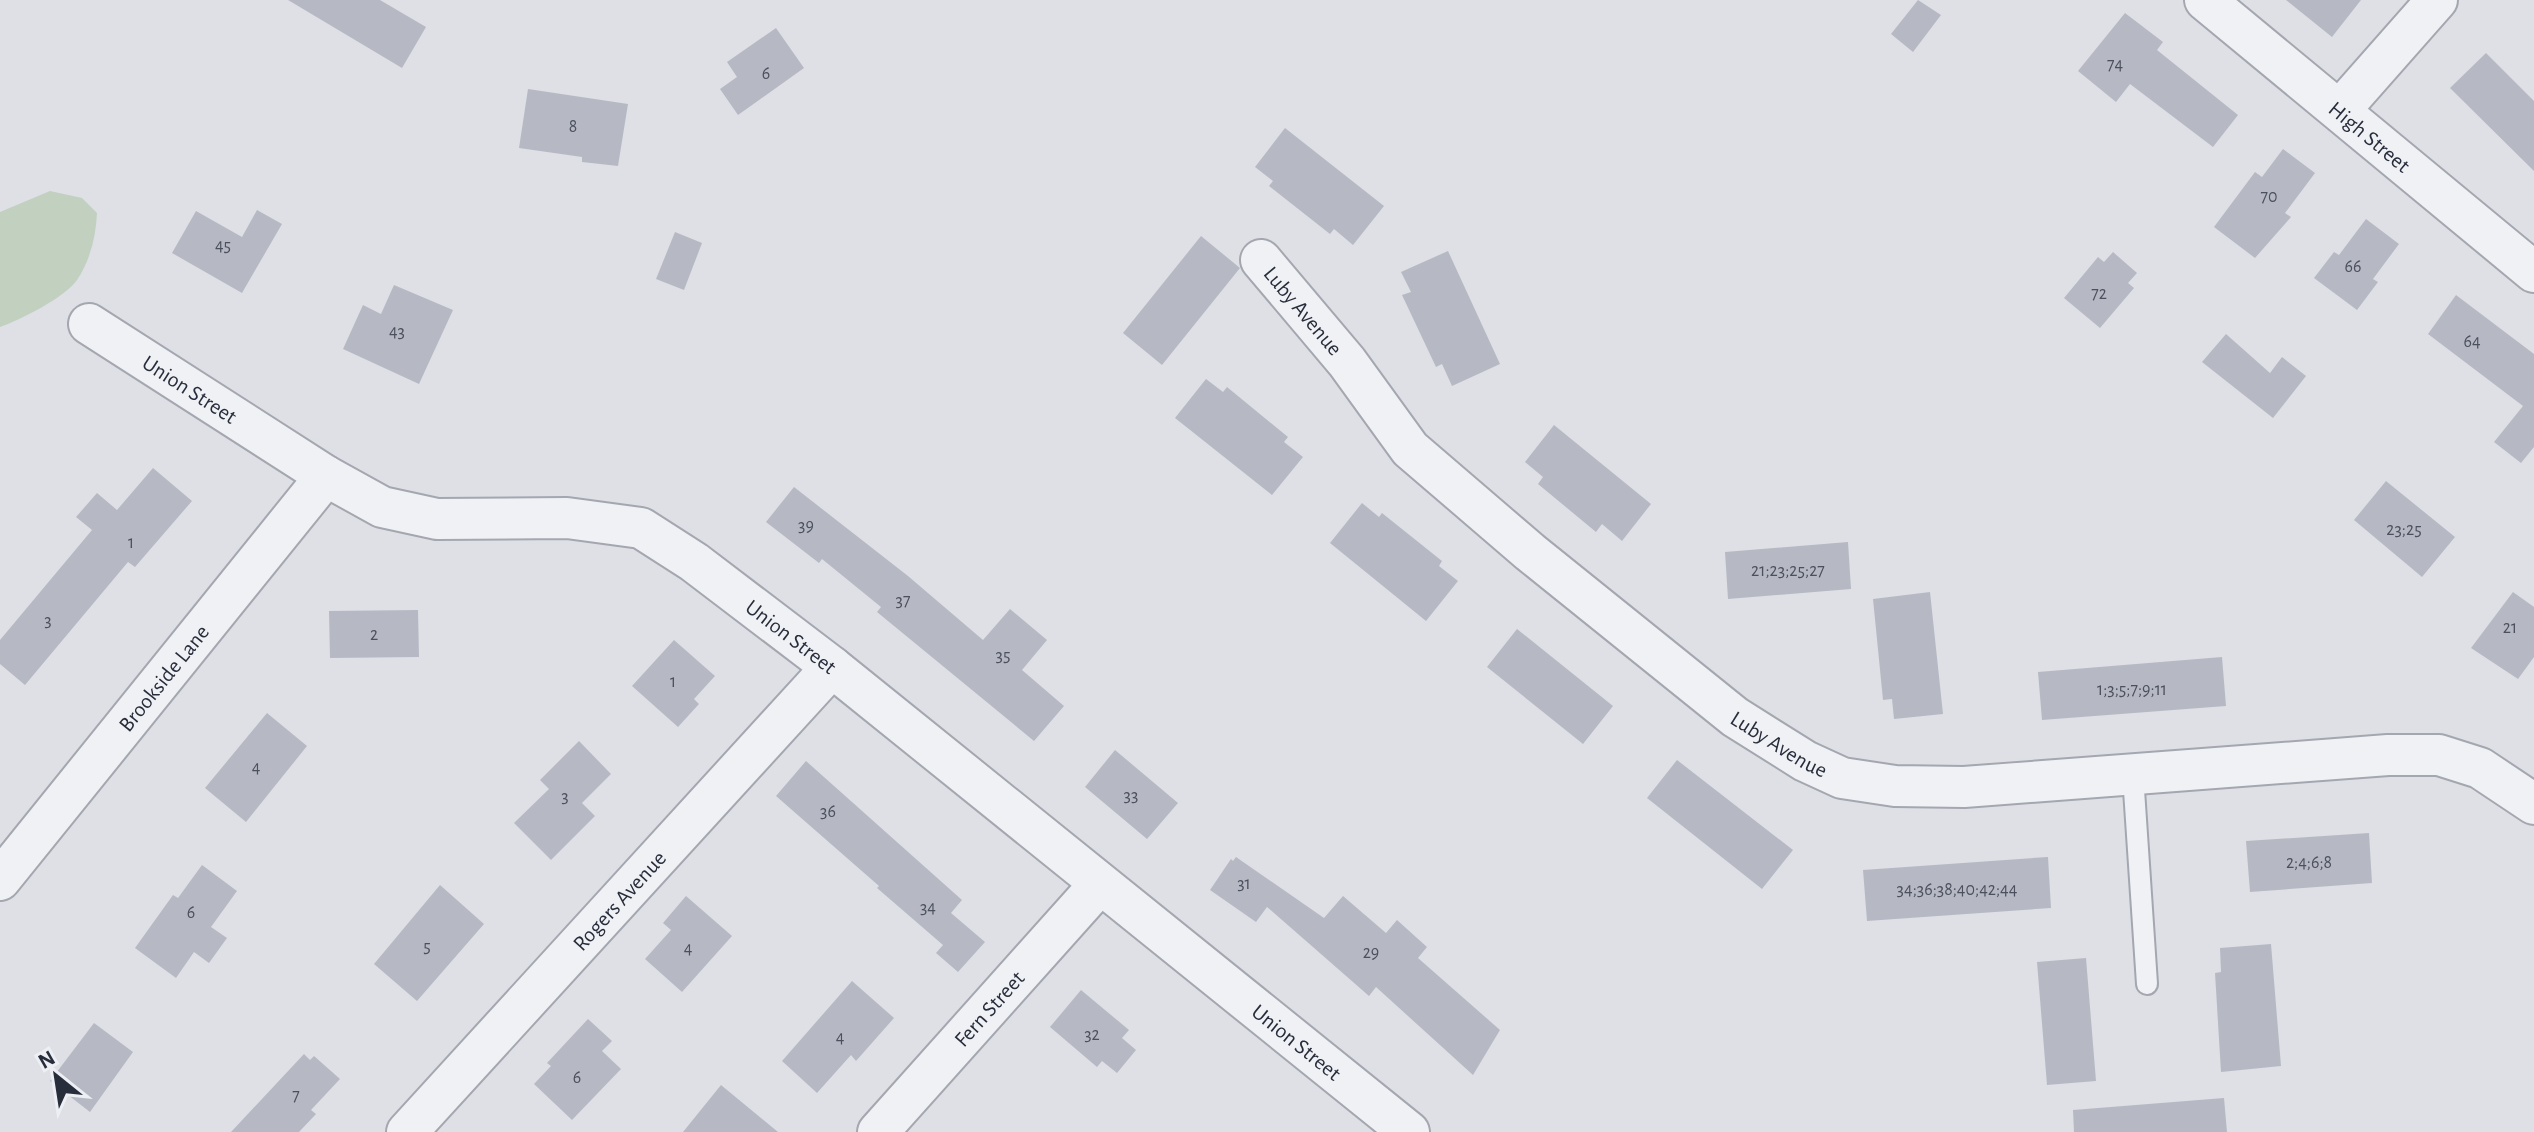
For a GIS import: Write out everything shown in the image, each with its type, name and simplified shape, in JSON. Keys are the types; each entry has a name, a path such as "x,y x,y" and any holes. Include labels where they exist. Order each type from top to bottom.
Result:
{"street":[{"name":"High Street","path":"2205,0 2534,272"},
{"path":"2340,110 2437,0"},
{"name":"Luby Avenue","path":"1261,260 1347,362 1410,449 1530,552 1735,717 1805,761 1842,778 1895,786 1964,787 2388,755 2439,755 2480,768 2534,804"},
{"name":"Union Street","path":"89,324 326,476 382,507 437,519 567,518 641,528 694,562 832,667 1409,1132"},
{"name":"Brookside Lane","path":"0,880 326,476"},
{"name":"Rogers Avenue","path":"407,1132 832,667"},
{"name":"Fern Street","path":"878,1132 1099,885"}],"lane":[{"path":"2133,775 2147,984"}],"green space":[{"path":"50,191 82,198 97,213 89,257 71,287 30,314 0,327 0,212"}],"building":[{"path":"288,0 380,0 426,27 402,68"},
{"path":"1918,0 1941,15 1913,52 1891,34"},
{"path":"2286,0 2361,0 2332,37"},
{"path":"2125,13 2163,42 2157,50 2238,115 2213,147 2130,84 2116,102 2078,71"},
{"path":"776,28 804,68 738,115 720,89 737,77 727,62"},
{"path":"2486,53 2534,101 2534,171 2450,88"},
{"path":"528,89 628,104 618,166 582,162 582,157 519,148"},
{"path":"1285,128 1384,206 1353,245 1334,229 1330,234 1269,186 1273,181 1255,167"},
{"path":"2283,149 2315,173 2285,213 2291,217 2255,258 2214,227 2255,172 2262,177"},
{"path":"257,210 282,224 242,293 172,253 196,211 242,237"},
{"path":"2366,219 2399,244 2373,279 2378,282 2357,310 2314,278 2334,252 2339,255"},
{"path":"675,232 702,243 684,290 656,279"},
{"path":"1201,236 1240,268 1162,365 1123,333"},
{"path":"1448,251 1500,364 1452,386 1442,364 1436,367 1402,295 1411,292 1401,272"},
{"path":"2113,252 2137,273 2128,283 2134,288 2100,328 2064,298 2098,257 2104,262"},
{"path":"394,285 453,310 419,384 343,349 363,305 381,314"},
{"path":"2456,295 2534,354 2534,447 2521,463 2494,442 2523,406 2428,334"},
{"path":"2226,334 2270,373 2282,357 2306,376 2273,418 2202,362"},
{"path":"1206,379 1223,392 1227,387 1288,437 1284,442 1303,457 1272,495 1175,418"},
{"path":"1554,425 1651,504 1622,541 1602,524 1596,532 1538,484 1543,477 1525,462"},
{"path":"153,468 192,501 135,567 128,562 25,685 0,664 0,640 92,530 76,517 97,493 117,510"},
{"path":"2386,481 2455,537 2422,577 2354,520"},
{"path":"794,487 908,576 983,640 1010,609 1047,640 1022,670 1064,706 1034,741 877,612 881,607 822,559 819,563 766,522"},
{"path":"1362,503 1379,517 1382,513 1442,561 1439,566 1458,581 1426,621 1330,543"},
{"path":"1848,542 1851,589 1728,599 1725,552"},
{"path":"1930,592 1943,714 1894,719 1892,699 1883,700 1873,599"},
{"path":"2513,592 2534,607 2534,657 2518,679 2471,648"},
{"path":"418,610 419,657 330,658 329,611"},
{"path":"1517,629 1613,706 1583,744 1487,667"},
{"path":"674,640 715,676 694,699 699,704 678,727 632,686"},
{"path":"2222,657 2226,706 2042,720 2038,672"},
{"path":"267,713 307,746 246,822 205,788"},
{"path":"579,741 611,774 582,803 595,816 551,860 514,823 549,789 540,780"},
{"path":"1115,750 1178,803 1147,839 1085,787"},
{"path":"1677,760 1793,850 1762,889 1647,798"},
{"path":"806,761 962,900 951,913 985,942 958,972 936,953 943,945 776,796"},
{"path":"2369,833 2372,883 2250,892 2246,841"},
{"path":"1236,857 1324,918 1343,896 1386,933 1397,920 1427,947 1418,958 1500,1030 1473,1075 1376,987 1369,996 1267,907 1256,922 1210,890 1231,859 1233,861"},
{"path":"2048,857 2051,908 1867,921 1863,870"},
{"path":"202,865 237,891 211,927 227,938 209,963 194,952 176,978 135,948 173,895 178,898"},
{"path":"440,885 484,924 417,1001 374,964"},
{"path":"686,896 732,936 682,992 645,959 671,930 663,923"},
{"path":"2271,944 2281,1066 2221,1072 2215,973 2221,972 2220,948"},
{"path":"2086,958 2096,1081 2047,1085 2037,962"},
{"path":"852,981 894,1018 856,1061 851,1055 817,1093 782,1061"},
{"path":"1081,990 1129,1030 1122,1038 1136,1050 1117,1073 1102,1061 1097,1067 1050,1027"},
{"path":"588,1019 612,1041 602,1051 621,1069 572,1120 534,1084 551,1066 547,1063"},
{"path":"94,1023 133,1052 90,1112 50,1081"},
{"path":"304,1054 310,1060 314,1056 340,1079 311,1110 316,1114 299,1132 231,1132"},
{"path":"721,1085 778,1132 683,1132"},
{"path":"2224,1098 2227,1132 2074,1132 2073,1110"}]}
